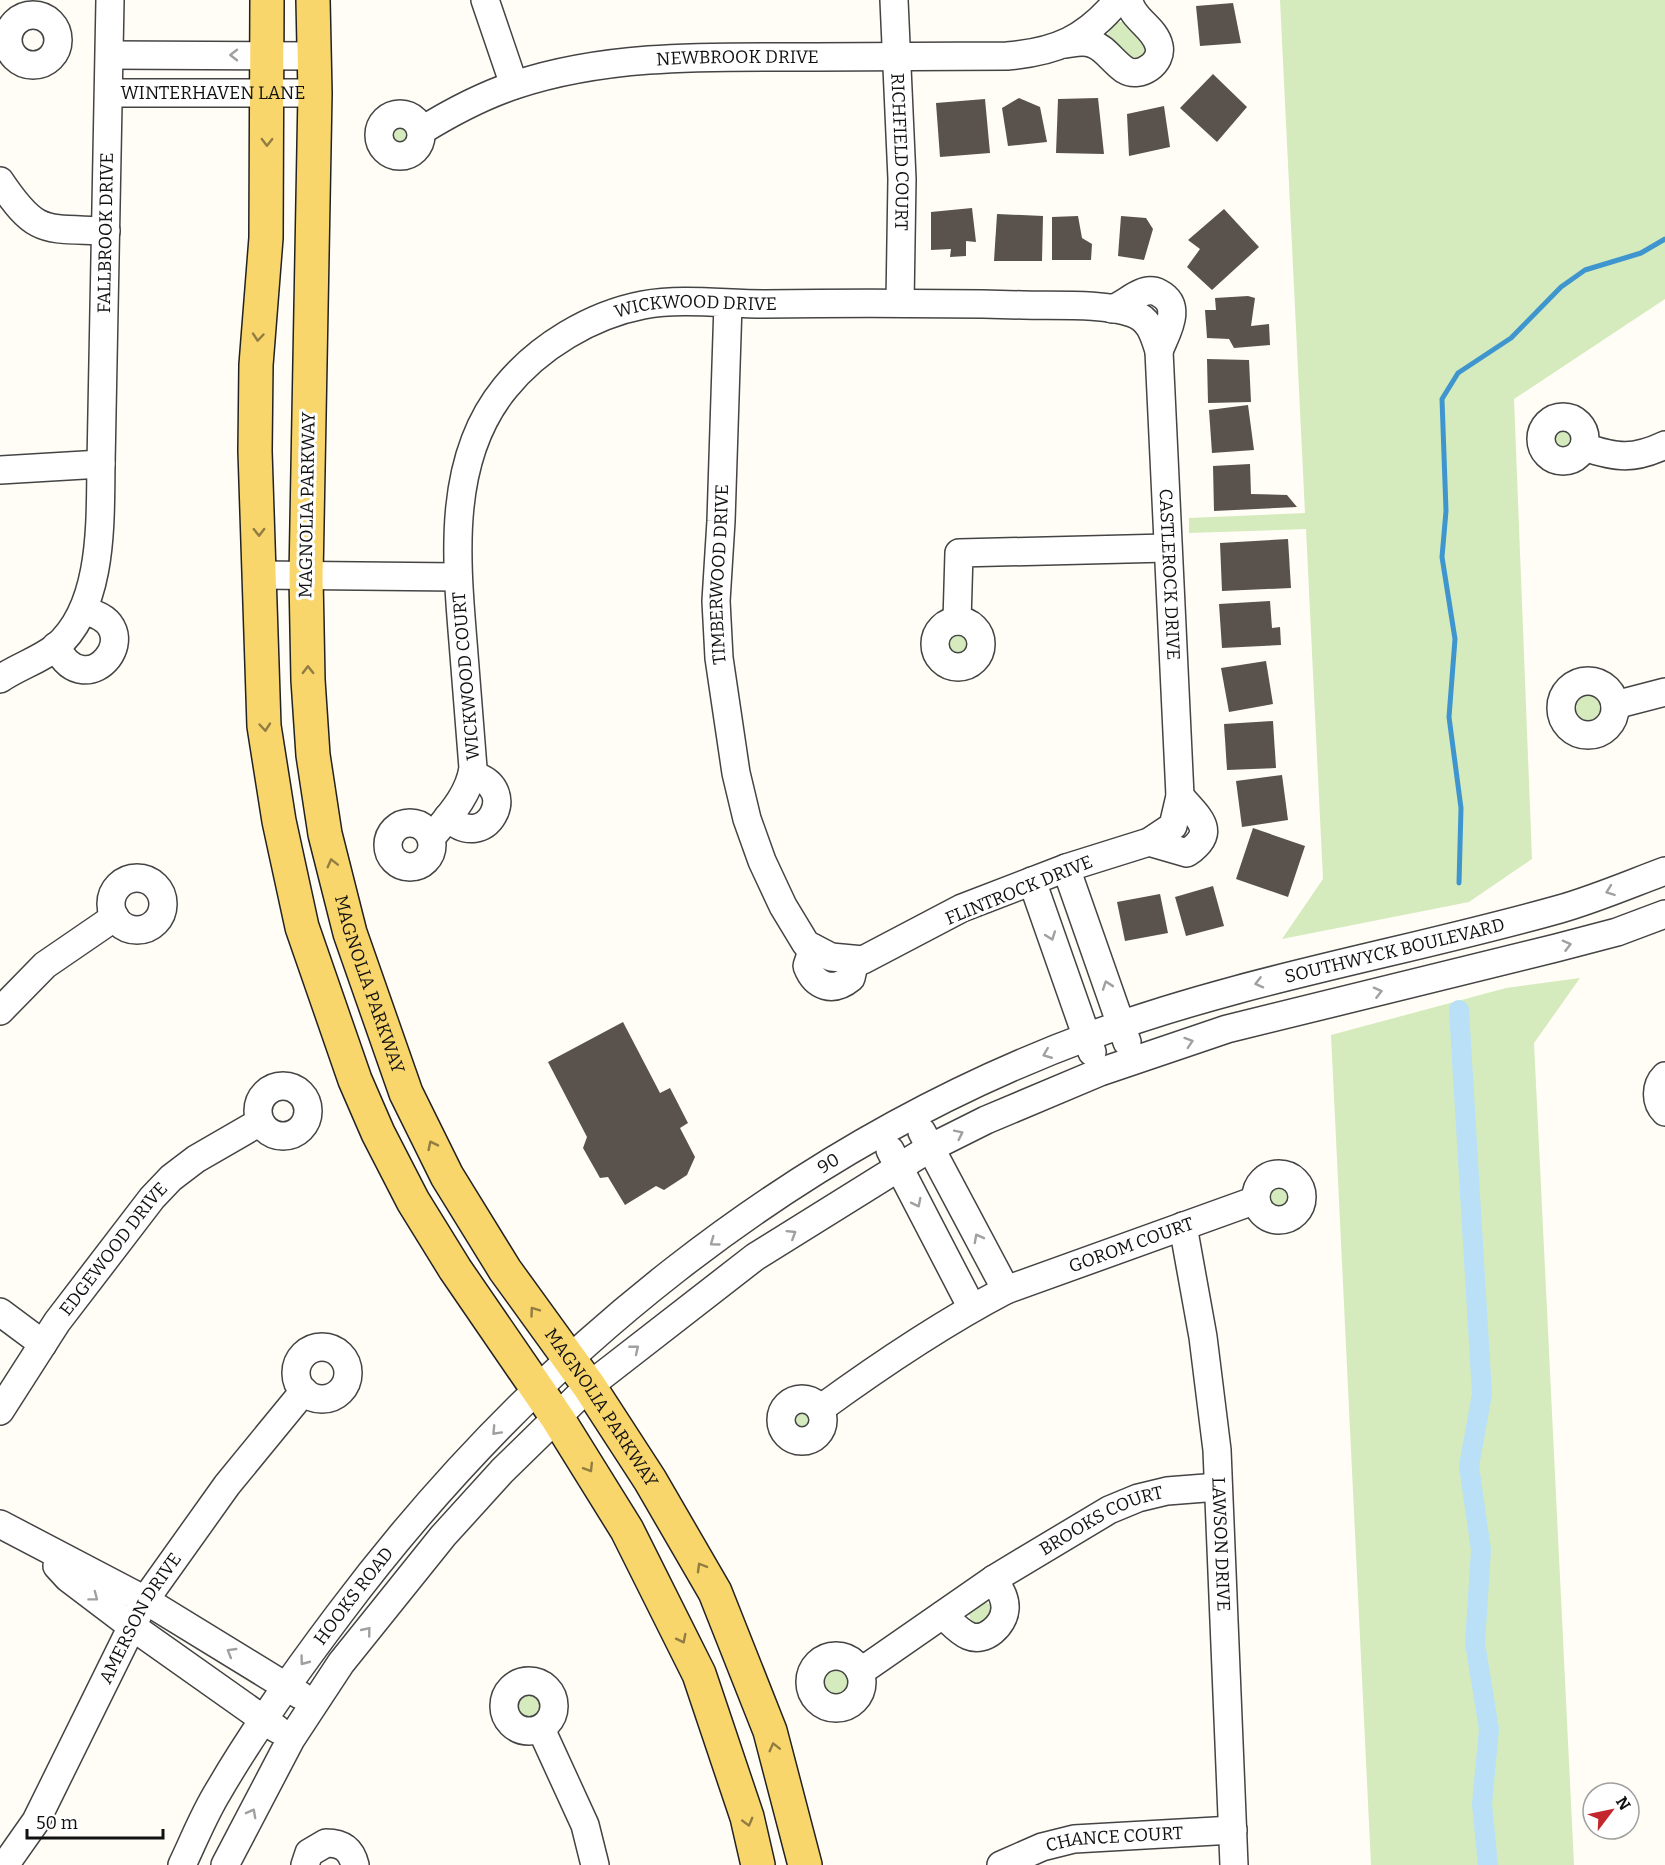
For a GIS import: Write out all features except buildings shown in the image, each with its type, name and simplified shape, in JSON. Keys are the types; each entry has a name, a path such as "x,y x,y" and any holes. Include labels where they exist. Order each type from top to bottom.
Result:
{"main road":[{"path":"267,0 266,238 256,365 255,429 264,726 279,821 302,927 331,1018 378,1133 413,1201 455,1269 558,1419 627,1530 699,1674 747,1817 758,1865"},
{"name":"MAGNOLIA PARKWAY","path":"313,0 315,93 306,577 313,755 325,834 350,933 406,1093 447,1176 506,1270 589,1386 650,1480 715,1592 770,1731 805,1865"}],"street":[{"name":"FALLBROOK DRIVE","path":"83,611 95,568 99,533 110,0"},
{"path":"485,0 514,85"},
{"name":"RICHFIELD COURT","path":"894,0 902,179 900,303"},
{"path":"1065,44 1102,18 1118,0"},
{"path":"1065,44 1082,42 1094,44 1127,71 1137,72 1151,66 1159,53 1159,46 1156,37 1138,18 1129,0"},
{"name":"NEWBROOK DRIVE","path":"421,131 479,100 514,85 572,71 674,60 1007,56 1037,53 1065,44"},
{"name":"WINTERHAVEN LANE","path":"110,55 314,56"},
{"name":"WINTERHAVEN LANE","path":"109,93 268,95 315,93"},
{"path":"0,181 18,208 32,222 48,228 106,231"},
{"name":"CASTLEROCK DRIVE","path":"1112,309 1143,292 1155,291 1165,296 1172,307 1173,319 1159,351"},
{"name":"WICKWOOD DRIVE","path":"458,577 460,507 464,477 472,447 486,417 503,390 526,364 585,325 615,312 644,305 676,302 900,303 1112,309 1131,312 1145,319"},
{"name":"TIMBERWOOD DRIVE","path":"728,304 716,601 719,658 736,773 747,819 762,861 783,906 806,944 833,955"},
{"name":"CASTLEROCK DRIVE","path":"1145,319 1154,334 1159,351 1180,796 1173,826"},
{"path":"1584,447 1612,456 1642,456 1665,445"},
{"path":"0,470 101,464"},
{"path":"957,621 959,553 1167,548"},
{"path":"260,575 458,577"},
{"name":"WICKWOOD COURT","path":"431,838 462,798 472,775 458,577"},
{"path":"0,679 56,646 83,611 98,614 110,624 115,638 113,652 104,664 90,670 75,669 63,660 56,646"},
{"path":"1615,705 1665,692"},
{"name":"WICKWOOD COURT","path":"448,817 455,825 477,829 494,816 497,806 491,785 483,778 472,775"},
{"path":"1149,842 1187,853 1199,844 1204,834 1202,819 1180,796"},
{"name":"FLINTROCK DRIVE","path":"833,955 863,960 905,940 962,908 1066,868 1149,842 1173,826"},
{"path":"589,1386 755,1257 898,1166 986,1120 1133,1060 1066,868"},
{"name":"SOUTHWYCK BOULEVARD","path":"1121,1025 1217,993 1566,907 1665,871"},
{"path":"1032,881 1100,1072"},
{"name":"SOUTHWYCK BOULEVARD","path":"1133,1060 1227,1029 1617,932 1665,914"},
{"path":"0,1011 45,965 115,917"},
{"path":"1217,993 1227,1029"},
{"name":"90","path":"568,1359 685,1263 770,1201 881,1132 1016,1066 1121,1025"},
{"path":"1665,1076 1657,1089 1657,1099 1665,1112"},
{"path":"913,1115 1006,1290"},
{"name":"EDGEWOOD DRIVE","path":"0,1411 43,1344 152,1198 171,1178 196,1159 260,1122"},
{"path":"881,1132 972,1308"},
{"name":"GOROM COURT","path":"820,1409 867,1375 972,1308 1006,1290 1256,1200"},
{"name":"LAWSON DRIVE","path":"1183,1226 1203,1337 1217,1450 1234,1865"},
{"path":"0,1312 43,1344"},
{"name":"HOOKS ROAD","path":"182,1865 216,1794 262,1719 382,1557 536,1388 568,1359"},
{"name":"HOOKS ROAD","path":"225,1865 291,1740 341,1663 443,1536 502,1472 589,1386"},
{"name":"AMERSON DRIVE","path":"4,1865 36,1821 130,1624 145,1599 227,1485 304,1391"},
{"name":"BROOKS COURT","path":"860,1672 994,1579 1080,1525 1138,1498 1167,1491 1218,1487"},
{"path":"0,1524 145,1599 286,1685 315,1706"},
{"path":"36,1544 68,1578 291,1740"},
{"path":"944,1615 970,1636 982,1637 993,1631 1003,1621 1005,1608 1002,1594 994,1579"},
{"path":"541,1729 585,1825 595,1865"},
{"name":"CHANCE COURT","path":"1001,1865 1042,1847 1074,1839 1233,1830"},
{"path":"305,1865 309,1853 326,1842 345,1847 352,1854 355,1865"}],"green space":[{"path":"1280,0 1665,0 1665,299 1514,399 1532,859 1469,902 1282,939 1323,879 1306,529 1189,533 1189,518 1305,513"},
{"path":"1119,22 1126,22 1150,50 1133,64 1107,36 1112,27"},
{"path":"397,117 413,124 420,140 413,156 397,163 381,156 374,140 381,124"},
{"path":"1558,419 1574,426 1581,442 1574,458 1558,465 1542,458 1535,442 1542,426"},
{"path":"959,625 975,632 982,648 975,664 959,671 943,664 936,648 943,632"},
{"path":"1586,685 1602,692 1609,708 1602,724 1586,731 1570,724 1563,708 1570,692"},
{"path":"1580,978 1534,1043 1574,1865 1371,1865 1331,1035 1506,988"},
{"path":"1273,1179 1289,1186 1296,1202 1289,1218 1273,1225 1257,1218 1250,1202 1257,1186"},
{"path":"803,1408 812,1412 816,1421 812,1430 803,1434 794,1430 790,1421 794,1412"},
{"path":"981,1601 986,1602 992,1608 992,1618 986,1624 981,1625 976,1624 970,1618 969,1613 970,1608 976,1602"},
{"path":"836,1669 845,1673 849,1682 845,1691 836,1695 827,1691 823,1682 827,1673"},
{"path":"529,1692 538,1696 542,1705 538,1714 529,1718 520,1714 516,1705 520,1696"}],"waterway":[{"path":"1459,883 1461,808 1449,717 1455,639 1442,557 1446,511 1442,399 1458,373 1511,338 1561,287 1585,270 1641,253 1665,239"},
{"path":"1459,1010 1482,1394 1469,1466 1481,1550 1475,1643 1489,1729 1482,1804 1488,1865"}]}
